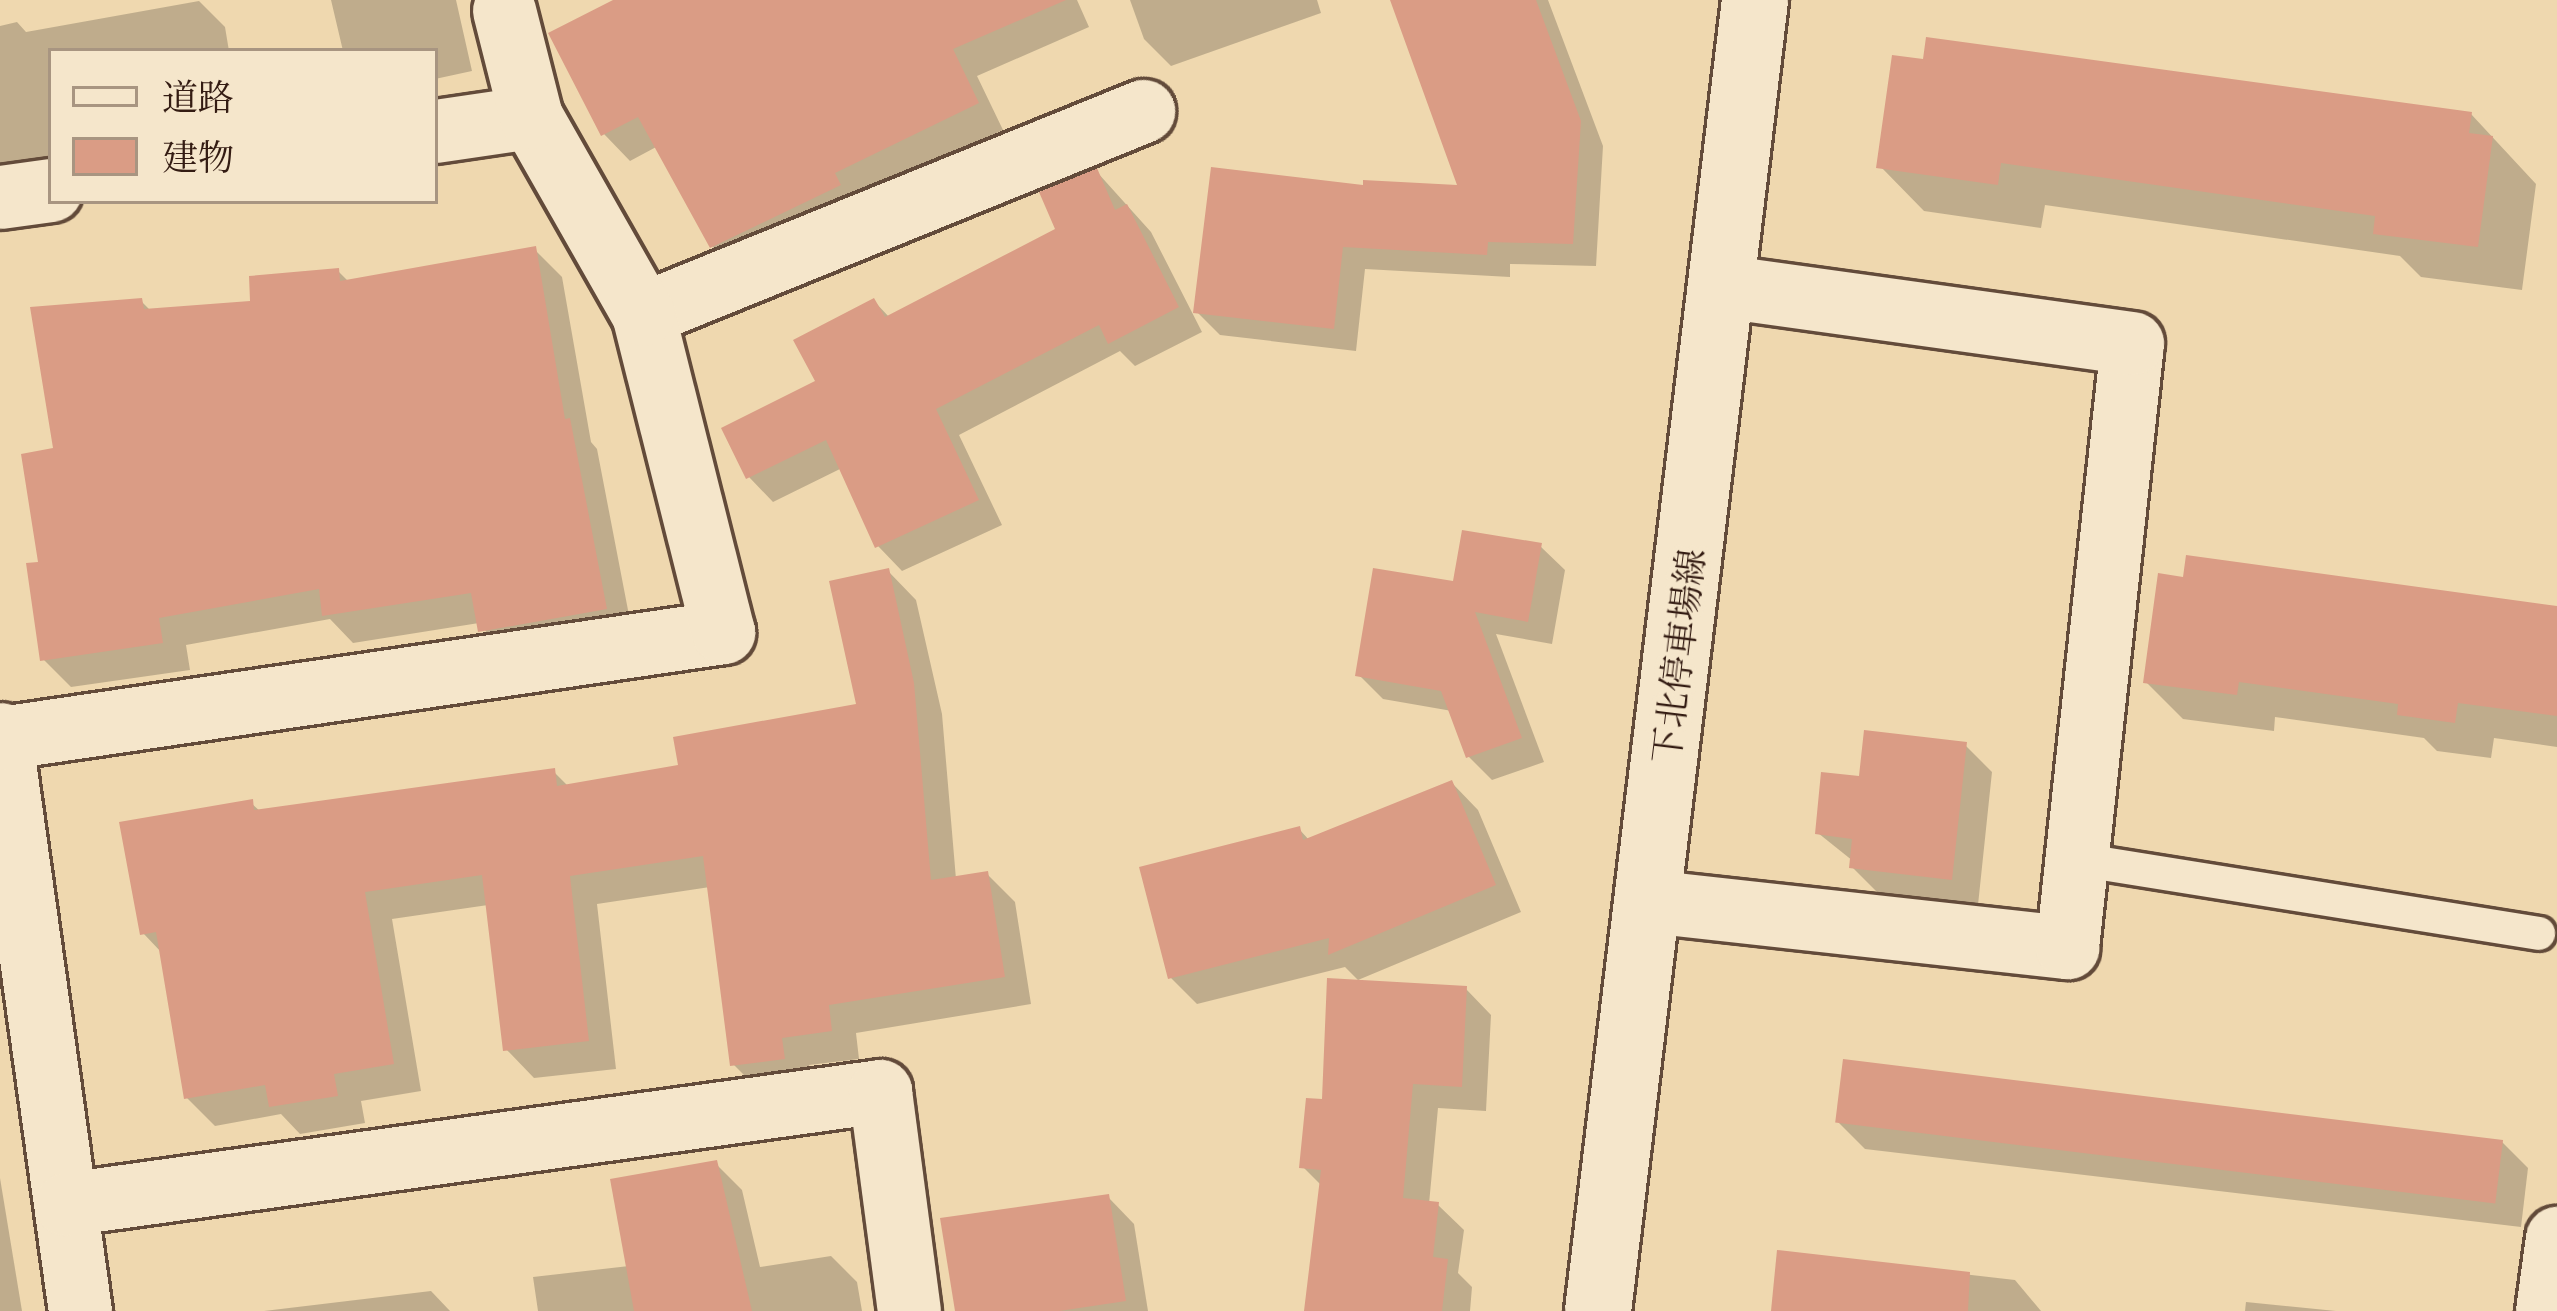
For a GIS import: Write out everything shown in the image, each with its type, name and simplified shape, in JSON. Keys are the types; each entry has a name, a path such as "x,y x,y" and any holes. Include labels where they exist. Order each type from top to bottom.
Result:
{"main road":[{"name":"下北停車場線","path":"1598,1311 1755,0"}],"street":[{"path":"80,1311 0,736 723,632 643,314 531,116 504,10"},
{"path":"643,314 1143,111"},
{"path":"438,131 531,116"},
{"path":"0,197 48,190"},
{"path":"1648,902 2067,947 2132,343 1723,286"},
{"path":"66,1204 880,1091 909,1311"},
{"path":"2547,1311 2557,1238"}],"lane":[{"path":"2077,859 2538,933"}],"building":[{"path":"613,0 1066,0 953,49 979,103 835,173 841,185 710,248 638,117 601,136 548,33"},
{"path":"1390,0 1536,0 1581,121 1573,244 1488,242 1487,255 1343,247 1334,329 1193,313 1211,167 1363,185 1363,180 1457,185"},
{"path":"1926,37 2472,112 2469,133 2493,136 2478,247 2373,234 2375,216 2001,163 1998,185 1876,168 1892,55 1923,59"},
{"path":"1097,168 1115,210 1127,204 1179,307 1108,344 1099,325 936,409 979,500 875,548 826,440 746,479 721,428 815,381 793,340 874,298 885,317 1055,229 1039,192"},
{"path":"536,246 565,419 570,418 607,609 478,632 471,593 322,616 319,589 159,618 163,643 40,661 26,563 38,562 21,454 53,448 30,307 142,298 144,309 250,301 249,276 339,268 340,281"},
{"path":"1462,530 1542,543 1528,622 1475,612 1522,738 1466,758 1441,691 1355,676 1373,568 1453,581"},
{"path":"2186,555 2557,606 2557,716 2458,703 2455,723 2397,715 2398,704 2239,682 2237,695 2143,683 2158,573 2183,577"},
{"path":"889,568 914,683 931,880 988,871 1005,977 829,1005 832,1031 782,1038 785,1059 730,1066 703,856 570,876 589,1041 503,1051 482,875 365,892 394,1064 334,1074 338,1096 269,1107 265,1085 184,1099 156,932 140,935 119,822 253,799 254,810 555,768 557,786 678,765 673,737 856,704 829,581"},
{"path":"1864,730 1967,742 1952,880 1849,868 1852,839 1815,834 1821,772 1859,776"},
{"path":"1452,780 1496,885 1328,955 1329,938 1168,979 1139,867 1300,826 1303,840"},
{"path":"1327,978 1467,986 1462,1087 1413,1084 1403,1198 1439,1202 1433,1257 1448,1259 1442,1311 1304,1311 1321,1170 1299,1168 1306,1098 1322,1099"},
{"path":"1843,1059 2503,1140 2495,1204 1835,1123"},
{"path":"717,1160 752,1311 634,1311 610,1179"},
{"path":"1109,1194 1126,1301 1059,1311 955,1311 940,1218"},
{"path":"1777,1250 1970,1272 1968,1311 1771,1311"}]}
